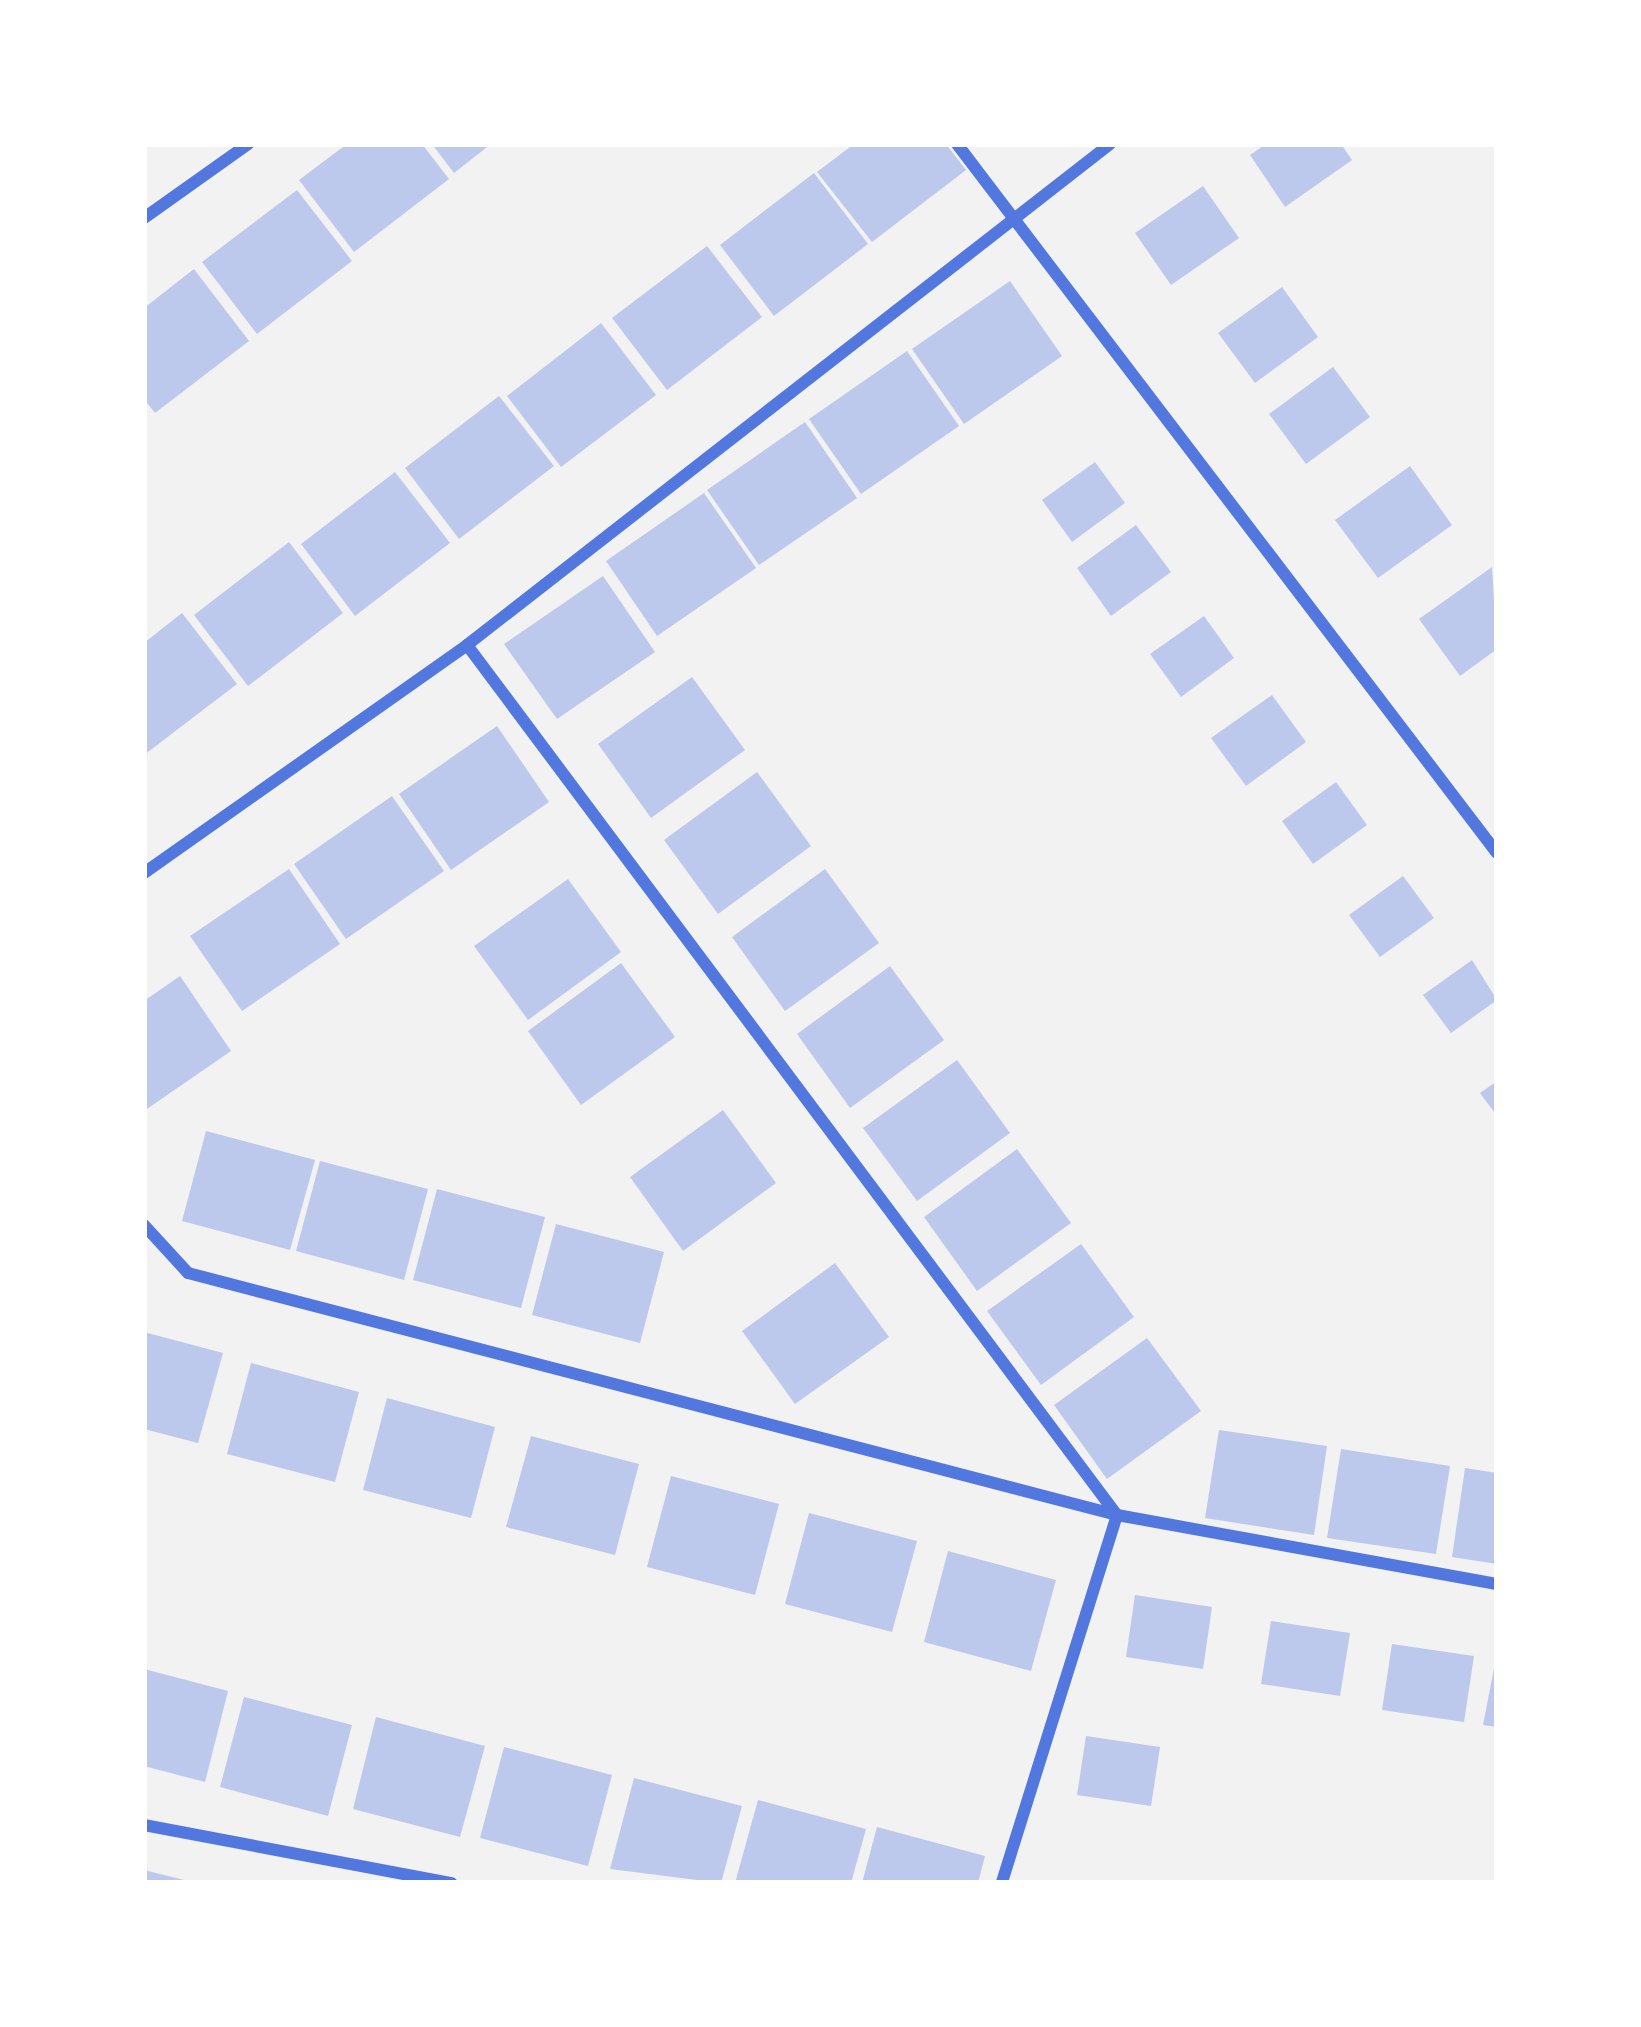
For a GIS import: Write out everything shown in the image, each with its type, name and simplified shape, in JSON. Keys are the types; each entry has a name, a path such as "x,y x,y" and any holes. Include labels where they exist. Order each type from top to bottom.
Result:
{"street":[{"path":"144,218 248,144"},
{"path":"957,144 1497,853"},
{"path":"144,873 467,645 1111,144"},
{"path":"467,645 1117,1515"},
{"path":"144,1225 188,1274 1117,1515 1497,1584"},
{"path":"1002,1883 1117,1515"},
{"path":"144,1825 452,1883"}],"building":[{"path":"347,144 422,144 449,179 354,252 299,180"},
{"path":"432,144 491,144 454,173"},
{"path":"854,144 946,144 966,170 872,242 817,172"},
{"path":"1266,144 1341,144 1352,160 1285,207 1250,155"},
{"path":"814,173 868,244 774,316 720,245"},
{"path":"1203,186 1239,238 1171,285 1135,233"},
{"path":"297,190 352,261 257,334 202,262"},
{"path":"707,246 762,317 667,390 612,318"},
{"path":"194,269 249,341 155,413 144,399 144,308"},
{"path":"1010,281 1062,356 964,424 912,349"},
{"path":"1282,287 1318,337 1255,383 1218,333"},
{"path":"601,323 656,395 561,467 507,396"},
{"path":"907,351 959,426 861,494 809,419"},
{"path":"1333,367 1370,417 1306,464 1269,414"},
{"path":"499,396 554,466 459,539 405,468"},
{"path":"805,422 857,498 759,565 707,490"},
{"path":"1095,462 1125,503 1072,542 1042,500"},
{"path":"1410,466 1452,525 1378,578 1335,520"},
{"path":"395,472 450,543 355,616 301,544"},
{"path":"704,493 756,568 657,636 606,561"},
{"path":"1136,525 1171,572 1111,616 1077,568"},
{"path":"289,542 343,613 248,686 194,615"},
{"path":"1492,567 1497,649 1460,676 1419,619"},
{"path":"603,576 655,652 557,719 504,644"},
{"path":"182,613 237,684 144,755 144,643"},
{"path":"1204,616 1234,658 1181,697 1150,654"},
{"path":"692,677 745,750 651,818 598,744"},
{"path":"1272,695 1306,742 1246,786 1211,738"},
{"path":"497,726 549,802 451,870 399,794"},
{"path":"757,772 811,846 718,914 664,840"},
{"path":"1336,782 1367,825 1313,864 1282,821"},
{"path":"392,796 444,871 346,939 294,864"},
{"path":"289,869 340,944 242,1011 190,936"},
{"path":"825,869 879,943 785,1011 732,937"},
{"path":"1403,876 1434,918 1380,957 1349,915"},
{"path":"568,879 621,952 528,1020 474,946"},
{"path":"1472,960 1497,1000 1451,1033 1423,995"},
{"path":"621,963 675,1037 581,1105 528,1031"},
{"path":"890,966 944,1040 850,1108 797,1034"},
{"path":"180,976 231,1051 144,1111 144,1001"},
{"path":"957,1060 1010,1133 917,1201 863,1128"},
{"path":"1497,1081 1497,1116 1480,1093"},
{"path":"723,1110 776,1183 683,1251 630,1177"},
{"path":"206,1131 315,1160 290,1250 182,1221"},
{"path":"1017,1149 1071,1223 977,1291 924,1217"},
{"path":"320,1161 428,1189 404,1280 296,1251"},
{"path":"437,1189 545,1217 521,1308 413,1280"},
{"path":"556,1224 664,1252 640,1343 532,1315"},
{"path":"1081,1244 1134,1317 1041,1385 987,1311"},
{"path":"835,1263 889,1337 795,1404 742,1331"},
{"path":"144,1332 223,1353 198,1443 144,1429"},
{"path":"1147,1338 1201,1411 1107,1479 1054,1405"},
{"path":"251,1363 359,1392 335,1482 227,1454"},
{"path":"387,1398 495,1427 471,1518 363,1490"},
{"path":"1219,1430 1327,1446 1314,1535 1205,1518"},
{"path":"531,1436 639,1464 615,1555 506,1527"},
{"path":"1341,1449 1450,1466 1436,1554 1327,1538"},
{"path":"1465,1468 1497,1473 1497,1564 1452,1557"},
{"path":"671,1476 779,1504 755,1595 647,1567"},
{"path":"809,1513 917,1541 892,1632 785,1604"},
{"path":"948,1551 1056,1580 1031,1671 924,1642"},
{"path":"1135,1595 1212,1607 1203,1669 1126,1657"},
{"path":"1271,1621 1350,1633 1340,1696 1261,1684"},
{"path":"1392,1644 1474,1656 1464,1722 1382,1710"},
{"path":"1497,1653 1497,1727 1483,1725"},
{"path":"144,1669 228,1691 205,1782 144,1766"},
{"path":"244,1697 352,1725 328,1816 220,1787"},
{"path":"376,1717 485,1746 460,1837 353,1809"},
{"path":"1086,1736 1160,1747 1151,1806 1077,1795"},
{"path":"504,1747 612,1775 588,1866 480,1838"},
{"path":"634,1778 742,1806 721,1883 610,1869"},
{"path":"758,1800 866,1829 851,1883 735,1883"},
{"path":"877,1827 985,1856 978,1883 862,1883"},
{"path":"144,1870 188,1881 144,1883"}]}
